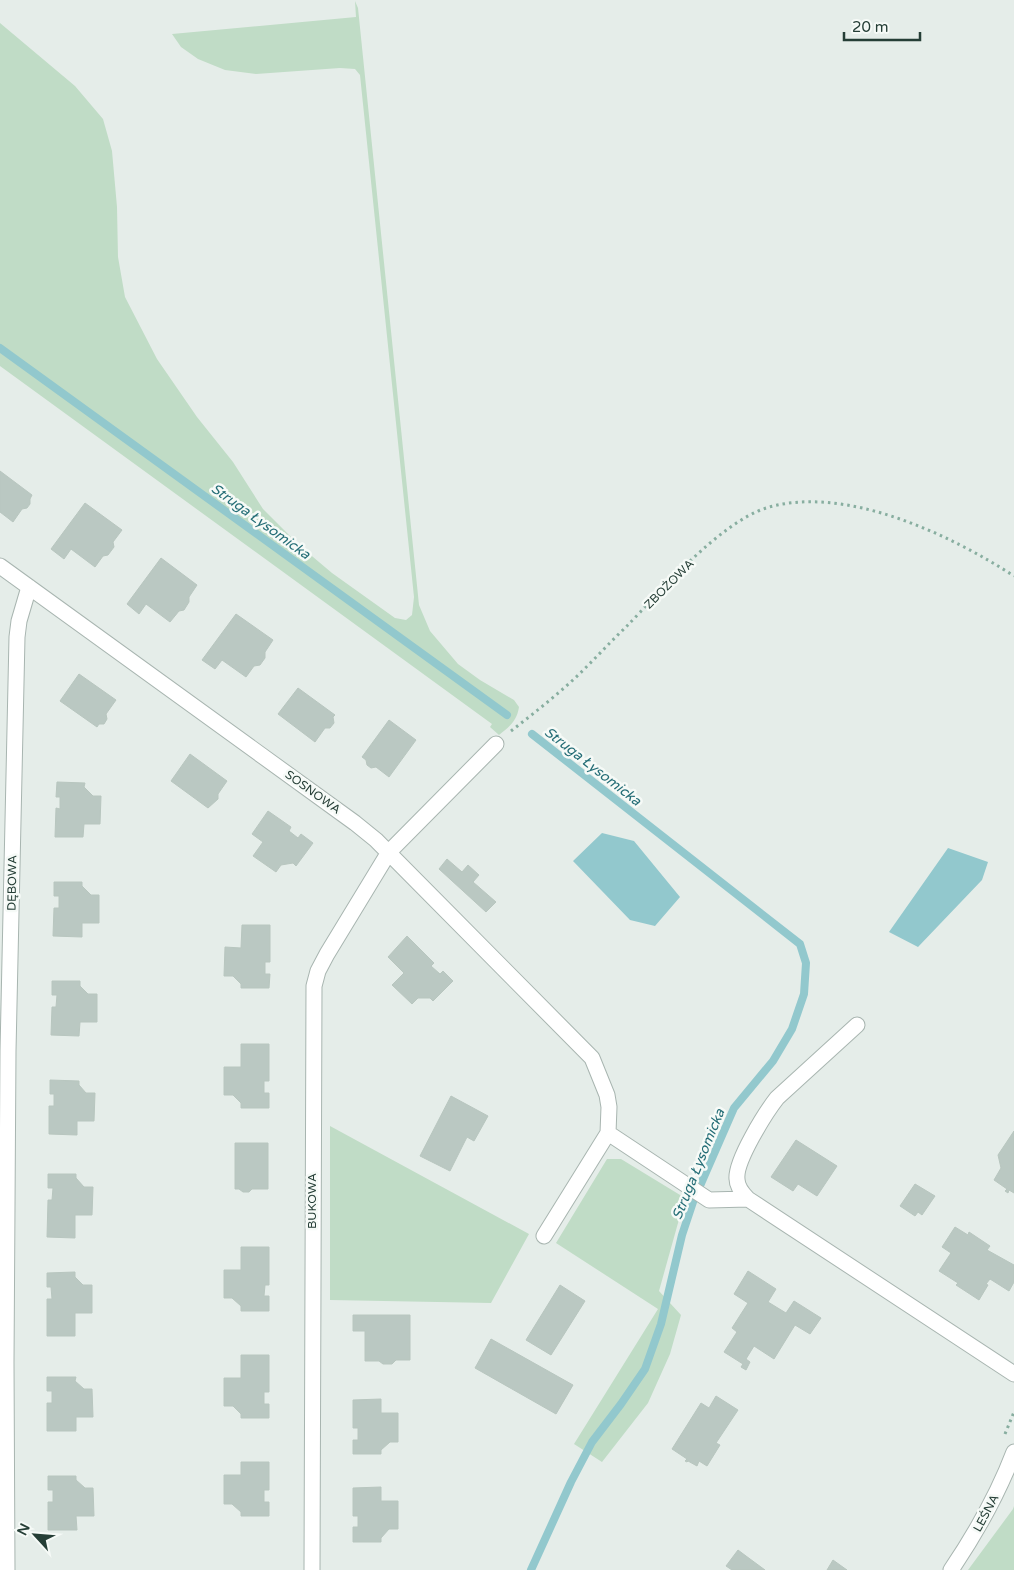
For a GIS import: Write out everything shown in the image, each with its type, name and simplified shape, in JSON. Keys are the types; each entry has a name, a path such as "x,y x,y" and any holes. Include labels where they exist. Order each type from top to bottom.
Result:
{"street":[{"name":"SOSNOWA","path":"0,566 355,823 389,852 592,1058 607,1095 609,1107 608,1132"},
{"name":"DĘBOWA","path":"7,1570 8,1070 17,667 19,621 29,587"},
{"path":"389,852 496,744"},
{"name":"BUKOWA","path":"312,1570 314,986 318,971 327,954 389,852"},
{"path":"857,1025 777,1098 761,1120 737,1173 738,1185 748,1200 1014,1374"},
{"path":"544,1236 608,1132 709,1200 748,1200"},
{"name":"LEŚNA","path":"951,1570 979,1527 1004,1478 1014,1452"}],"path":[{"name":"ZBOŻOWA","path":"496,744 565,687 706,547 751,515 765,509 807,501 832,502 860,507 953,541 1014,576"}],"green space":[{"path":"355,1 358,8 419,605 430,631 458,664 480,680 514,700 519,707 514,720 499,735 490,727 492,724 0,366 0,23 75,86 103,119 112,151 117,207 118,257 125,297 157,359 197,417 233,462 263,509 300,546 332,573 395,618 406,620 412,615 414,597 360,75 355,69 340,68 256,74 225,70 198,59 181,47 172,34 356,17"},
{"path":"330,1126 529,1234 491,1303 330,1300"},
{"path":"607,1159 621,1159 685,1198 659,1291 681,1315 670,1354 648,1403 602,1462 574,1444 658,1309 556,1243"},
{"path":"1014,1506 1014,1570 968,1570 1013,1509"}],"water":[{"path":"602,833 634,841 680,897 655,926 630,920 573,861"},
{"path":"948,848 988,862 982,880 918,947 889,932"}],"building":[{"path":"0,471 32,495 30,504 27,508 22,509 13,522 0,512"},
{"path":"85,503 122,530 113,542 114,547 108,555 103,556 95,567 71,549 64,559 51,549"},
{"path":"161,558 197,585 189,597 189,602 184,610 179,611 170,622 146,604 139,614 127,604"},
{"path":"236,614 273,640 265,652 265,658 260,665 254,666 246,677 222,660 215,669 202,660"},
{"path":"79,674 116,700 106,714 107,719 104,724 99,724 97,727 60,701"},
{"path":"298,688 335,715 333,717 334,723 330,728 325,728 315,742 278,714"},
{"path":"389,720 416,740 389,777 376,767 371,768 362,757"},
{"path":"190,754 227,781 218,794 218,799 208,808 171,781"},
{"path":"57,782 85,783 84,787 93,796 101,796 100,824 84,824 83,837 55,837 56,808 60,809 60,797 56,797"},
{"path":"268,811 291,827 289,831 298,838 301,834 313,843 296,866 293,863 281,865 276,872 253,856 263,842 252,834"},
{"path":"447,859 462,872 468,865 479,875 473,882 496,902 486,912 439,869"},
{"path":"54,882 82,882 82,886 91,895 99,895 99,923 82,923 82,937 53,936 54,908 59,908 59,896 54,896"},
{"path":"242,925 270,925 270,962 265,962 265,974 270,974 269,988 241,988 241,984 233,976 224,976 225,947 241,948"},
{"path":"407,936 434,963 431,966 440,974 443,971 453,981 433,1001 430,998 418,998 412,1004 392,985 404,973 388,957"},
{"path":"52,981 80,981 80,986 88,994 97,994 97,1022 80,1022 79,1036 51,1035 52,1007 56,1007 57,995 52,995"},
{"path":"241,1044 269,1044 269,1081 264,1081 264,1093 269,1093 269,1108 241,1108 241,1103 233,1095 224,1095 224,1067 241,1067"},
{"path":"50,1080 79,1081 79,1085 86,1093 95,1093 94,1121 77,1121 77,1135 49,1134 49,1106 54,1106 54,1094 50,1094"},
{"path":"451,1096 488,1116 474,1141 467,1137 450,1171 420,1156"},
{"path":"1014,1131 1014,1193 1009,1190 1008,1193 1005,1191 1007,1189 994,1180 1001,1168 998,1155"},
{"path":"796,1140 837,1166 817,1196 798,1184 793,1191 771,1177"},
{"path":"235,1143 268,1143 268,1189 252,1189 249,1192 243,1192 235,1189"},
{"path":"48,1174 76,1174 76,1178 84,1187 93,1187 92,1215 75,1215 75,1238 47,1237 48,1200 52,1200 53,1188 48,1188"},
{"path":"915,1184 935,1196 922,1215 918,1212 915,1216 900,1206"},
{"path":"955,1227 968,1235 969,1232 990,1246 987,1250 1014,1265 1014,1282 1009,1291 990,1279 979,1300 939,1271 951,1253 942,1247"},
{"path":"241,1247 269,1247 269,1285 265,1285 264,1296 269,1296 269,1311 241,1311 241,1306 232,1298 224,1298 224,1270 241,1270"},
{"path":"748,1271 776,1289 768,1302 786,1313 794,1301 821,1318 810,1334 795,1325 774,1359 754,1346 746,1359 750,1362 746,1370 741,1367 743,1364 724,1352 737,1332 732,1328 748,1303 734,1294"},
{"path":"75,1272 75,1277 83,1285 92,1285 92,1313 75,1313 75,1336 47,1336 47,1299 52,1299 51,1287 47,1287 47,1273"},
{"path":"560,1285 585,1301 551,1355 526,1340"},
{"path":"353,1315 410,1315 410,1360 396,1360 392,1364 383,1364 379,1361 365,1361 365,1331 353,1331"},
{"path":"491,1339 573,1385 556,1414 475,1368"},
{"path":"241,1355 269,1355 269,1392 264,1392 264,1404 269,1404 269,1418 241,1418 241,1414 233,1406 224,1406 224,1378 241,1378"},
{"path":"47,1377 76,1377 75,1381 84,1389 92,1389 93,1417 76,1417 76,1431 47,1431 47,1403 52,1403 52,1391 47,1391"},
{"path":"716,1396 738,1410 716,1443 720,1445 707,1466 699,1461 697,1466 685,1461 687,1459 672,1449 701,1403 709,1408"},
{"path":"381,1399 381,1413 398,1413 398,1442 390,1442 381,1450 381,1454 353,1454 353,1440 358,1440 358,1428 353,1428 353,1400"},
{"path":"241,1462 269,1462 269,1490 264,1490 264,1502 269,1502 269,1516 241,1516 241,1512 232,1504 224,1504 224,1475 241,1475"},
{"path":"48,1476 76,1476 76,1480 85,1488 93,1488 94,1516 76,1516 77,1530 48,1530 48,1502 53,1502 53,1490 48,1490"},
{"path":"381,1487 381,1501 398,1501 398,1529 389,1529 381,1538 381,1542 353,1542 353,1527 358,1527 358,1516 353,1516 353,1488"},
{"path":"738,1550 765,1570 732,1570 726,1566"},
{"path":"833,1560 847,1570 827,1570"}],"waterway":[{"name":"Struga Łysomicka","path":"0,348 507,715"},
{"name":"Struga Łysomicka","path":"531,1570 571,1482 592,1442 645,1369 661,1324 682,1235 693,1202 734,1108 773,1061 792,1029 804,994 806,963 800,944 532,734"}]}
